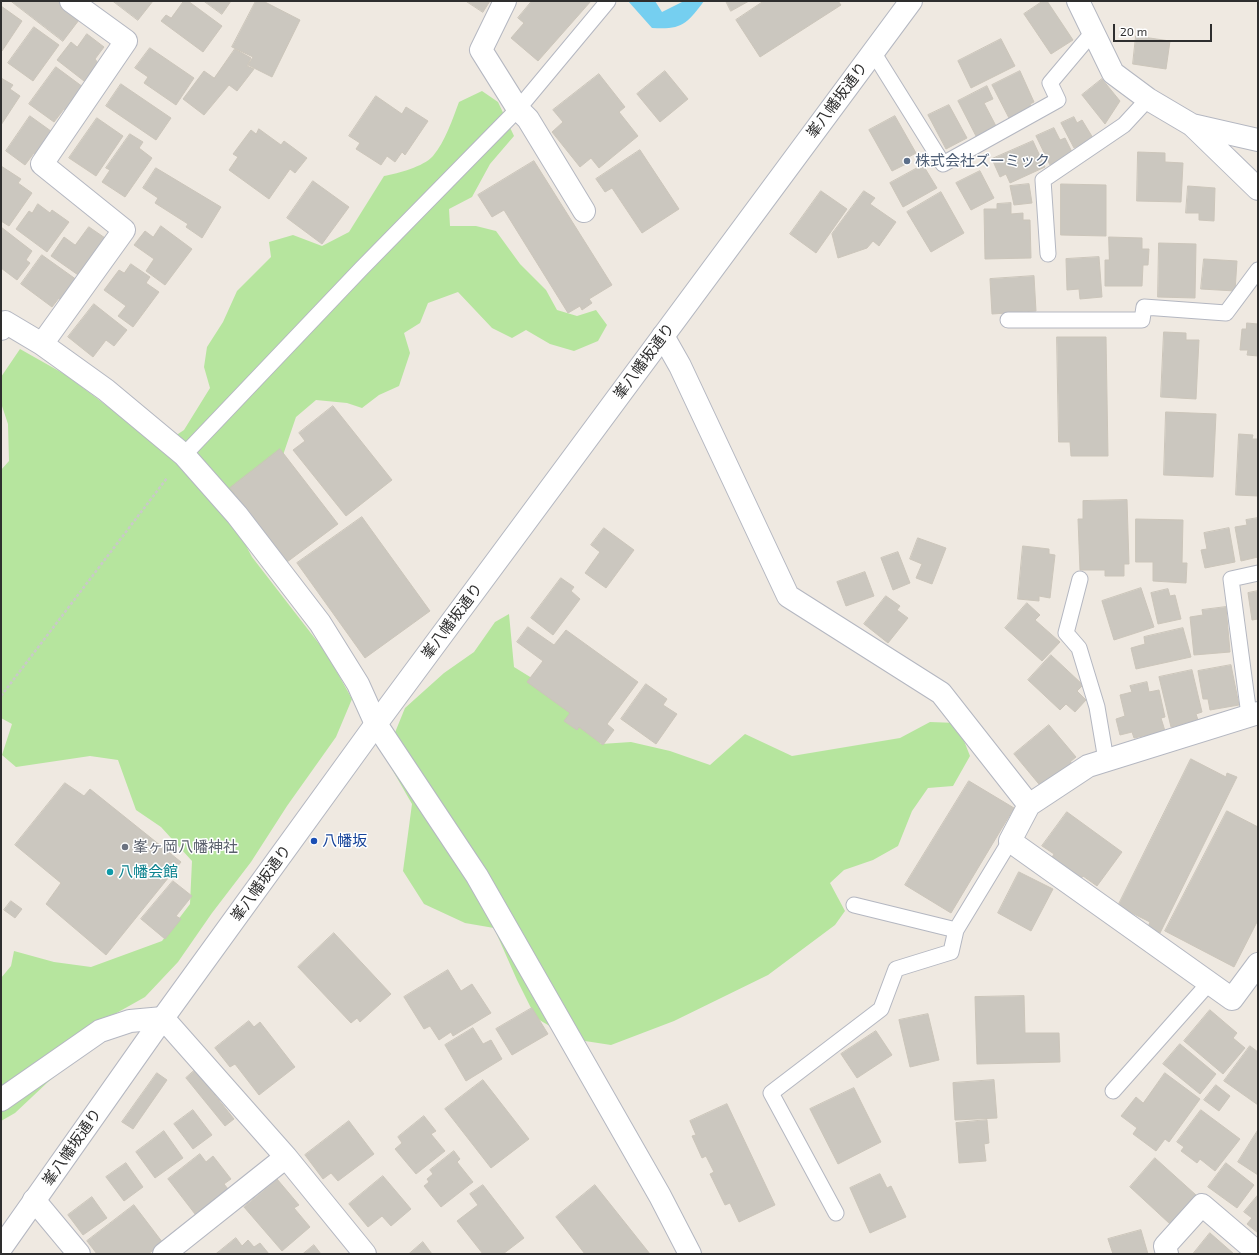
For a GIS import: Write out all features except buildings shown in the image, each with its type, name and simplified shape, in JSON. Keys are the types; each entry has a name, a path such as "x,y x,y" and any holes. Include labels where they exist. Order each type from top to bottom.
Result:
{"street":[{"path":"42,344 124,230 42,164 126,41 71,1"},
{"path":"505,1 481,50 518,110 528,120 584,211"},
{"name":"峯八幡坂通り","path":"1,1248 163,1018 376,724 911,1"},
{"path":"1078,1 1113,73 1148,99 1192,125 1258,189"},
{"path":"1192,125 1258,140"},
{"path":"2,322 42,344 106,390 184,455 237,515 320,623 358,684 376,724 476,876 660,1196 690,1254"},
{"path":"663,336 680,366 788,596 941,693 1029,805"},
{"path":"1253,714 1088,766 1029,805 1010,840 1232,999 1258,964"},
{"path":"1,1100 100,1031 130,1021 163,1018 286,1157 365,1254"},
{"path":"164,1254 286,1157"},
{"path":"34,1200 79,1254"},
{"path":"1167,1254 1165,1246 1202,1205 1258,1252"}],"lane":[{"path":"184,455 361,269 518,110 608,1"},
{"path":"873,52 943,164 1058,100 1050,83 1093,32"},
{"path":"1048,254 1043,180 1124,125 1148,99"},
{"path":"1008,320 1142,320 1144,307 1226,313 1258,270"},
{"path":"1253,714 1231,579 1258,573"},
{"path":"1080,579 1066,633 1079,648 1097,707 1106,760"},
{"path":"836,1213 771,1093 881,1009 896,969 951,952 956,930 1010,840"},
{"path":"854,905 956,930"},
{"path":"1113,1091 1209,983"}],"path":[{"path":"1,696 144,510 184,455"}],"green space":[{"name":"峯ヶ岡八幡神社","path":"482,91 498,102 514,136 490,164 472,197 449,209 450,226 476,226 496,231 520,264 546,290 557,310 577,316 596,310 607,325 598,341 574,351 550,344 526,330 512,338 492,328 458,292 428,303 420,323 404,333 410,353 399,386 379,395 362,408 347,403 316,400 296,417 282,458 235,493 235,525 252,557 327,654 352,699 336,737 287,806 251,862 212,913 178,962 145,997 113,1015 88,1050 49,1081 15,1113 1,1121 1,978 11,966 14,951 54,962 91,967 162,941 190,904 192,861 161,827 136,810 118,760 90,756 16,767 2,755 12,724 1,718 1,470 9,461 8,424 1,403 1,377 20,349 66,375 160,446 184,430 210,388 204,367 207,347 223,322 237,291 271,257 269,242 293,235 322,246 349,232 384,176 410,169 429,160 445,137 459,102"},
{"path":"509,614 514,667 556,693 601,744 631,742 670,751 710,765 745,734 792,756 900,738 930,722 957,723 970,756 953,786 928,788 912,811 898,846 873,860 844,870 830,883 845,911 835,925 768,975 674,1021 611,1045 572,1039 536,1018 494,928 465,923 424,904 403,871 412,804 385,757 405,708 444,673 474,652 495,622"}],"water":[{"path":"628,1 655,1 662,12 684,1 704,1 693,15 683,24 670,28 652,28"}],"place":[{"name":"株式会社ズーミック","path":"907,161"},
{"name":"八幡坂","path":"314,841"},
{"name":"峯ヶ岡八幡神社","path":"125,847"},
{"name":"八幡会館","path":"110,872"}]}
